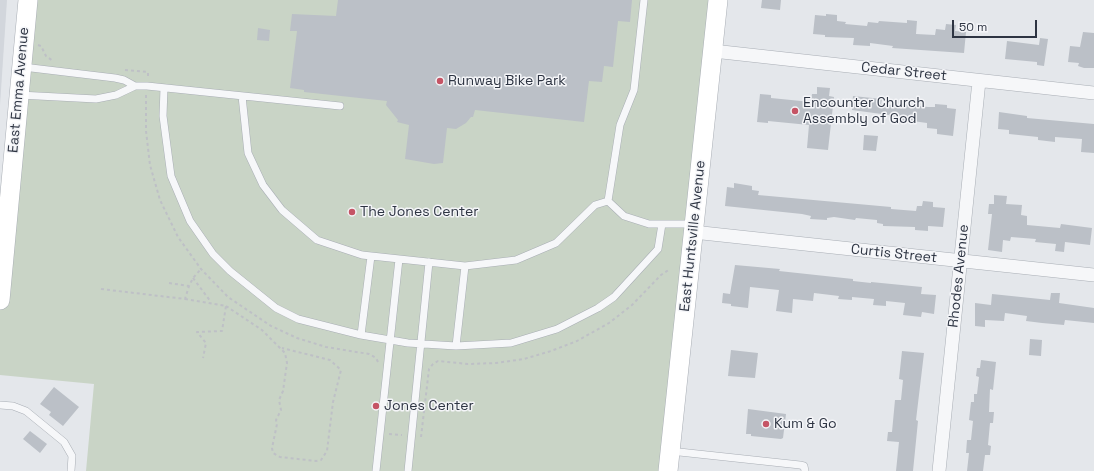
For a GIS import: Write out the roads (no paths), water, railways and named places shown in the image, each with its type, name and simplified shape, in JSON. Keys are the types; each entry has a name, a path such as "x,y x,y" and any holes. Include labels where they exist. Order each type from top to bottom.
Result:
{"main road":[{"name":"East Emma Avenue","path":"0,300 28,0"},
{"name":"East Huntsville Avenue","path":"668,471 718,0"}],"street":[{"name":"Cedar Street","path":"713,51 1094,93"},
{"name":"Rhodes Avenue","path":"939,471 979,81"},
{"name":"Curtis Street","path":"694,228 961,261 1094,275"}],"lane":[{"path":"608,201 620,125 634,90 644,0"},
{"path":"21,66 115,78 124,80 135,86"},
{"path":"18,95 96,99 116,95 135,86 147,86 340,106"},
{"path":"164,88 163,116 171,176 190,221 213,254 230,271 276,308 298,319 361,335 420,344 456,346 511,343 557,329 598,308 614,297 658,249 662,224"},
{"path":"242,96 248,153 263,185 282,210 318,240 362,255 464,266 516,260 556,243 595,204 608,201"},
{"path":"608,201 624,216 649,224 694,228"},
{"path":"361,335 370,256"},
{"path":"376,471 400,259"},
{"path":"408,471 429,262"},
{"path":"456,346 464,266"},
{"path":"0,405 13,406 26,411 64,442 72,456 71,471"},
{"path":"670,451 800,465 804,466 805,471"}],"place":[{"name":"Runway Bike Park","path":"440,81"},
{"name":"Encounter Church Assembly of God","path":"795,111"},
{"name":"The Jones Center","path":"352,212"},
{"name":"Jones Center","path":"376,406"},
{"name":"Kum & Go","path":"766,424"}]}
